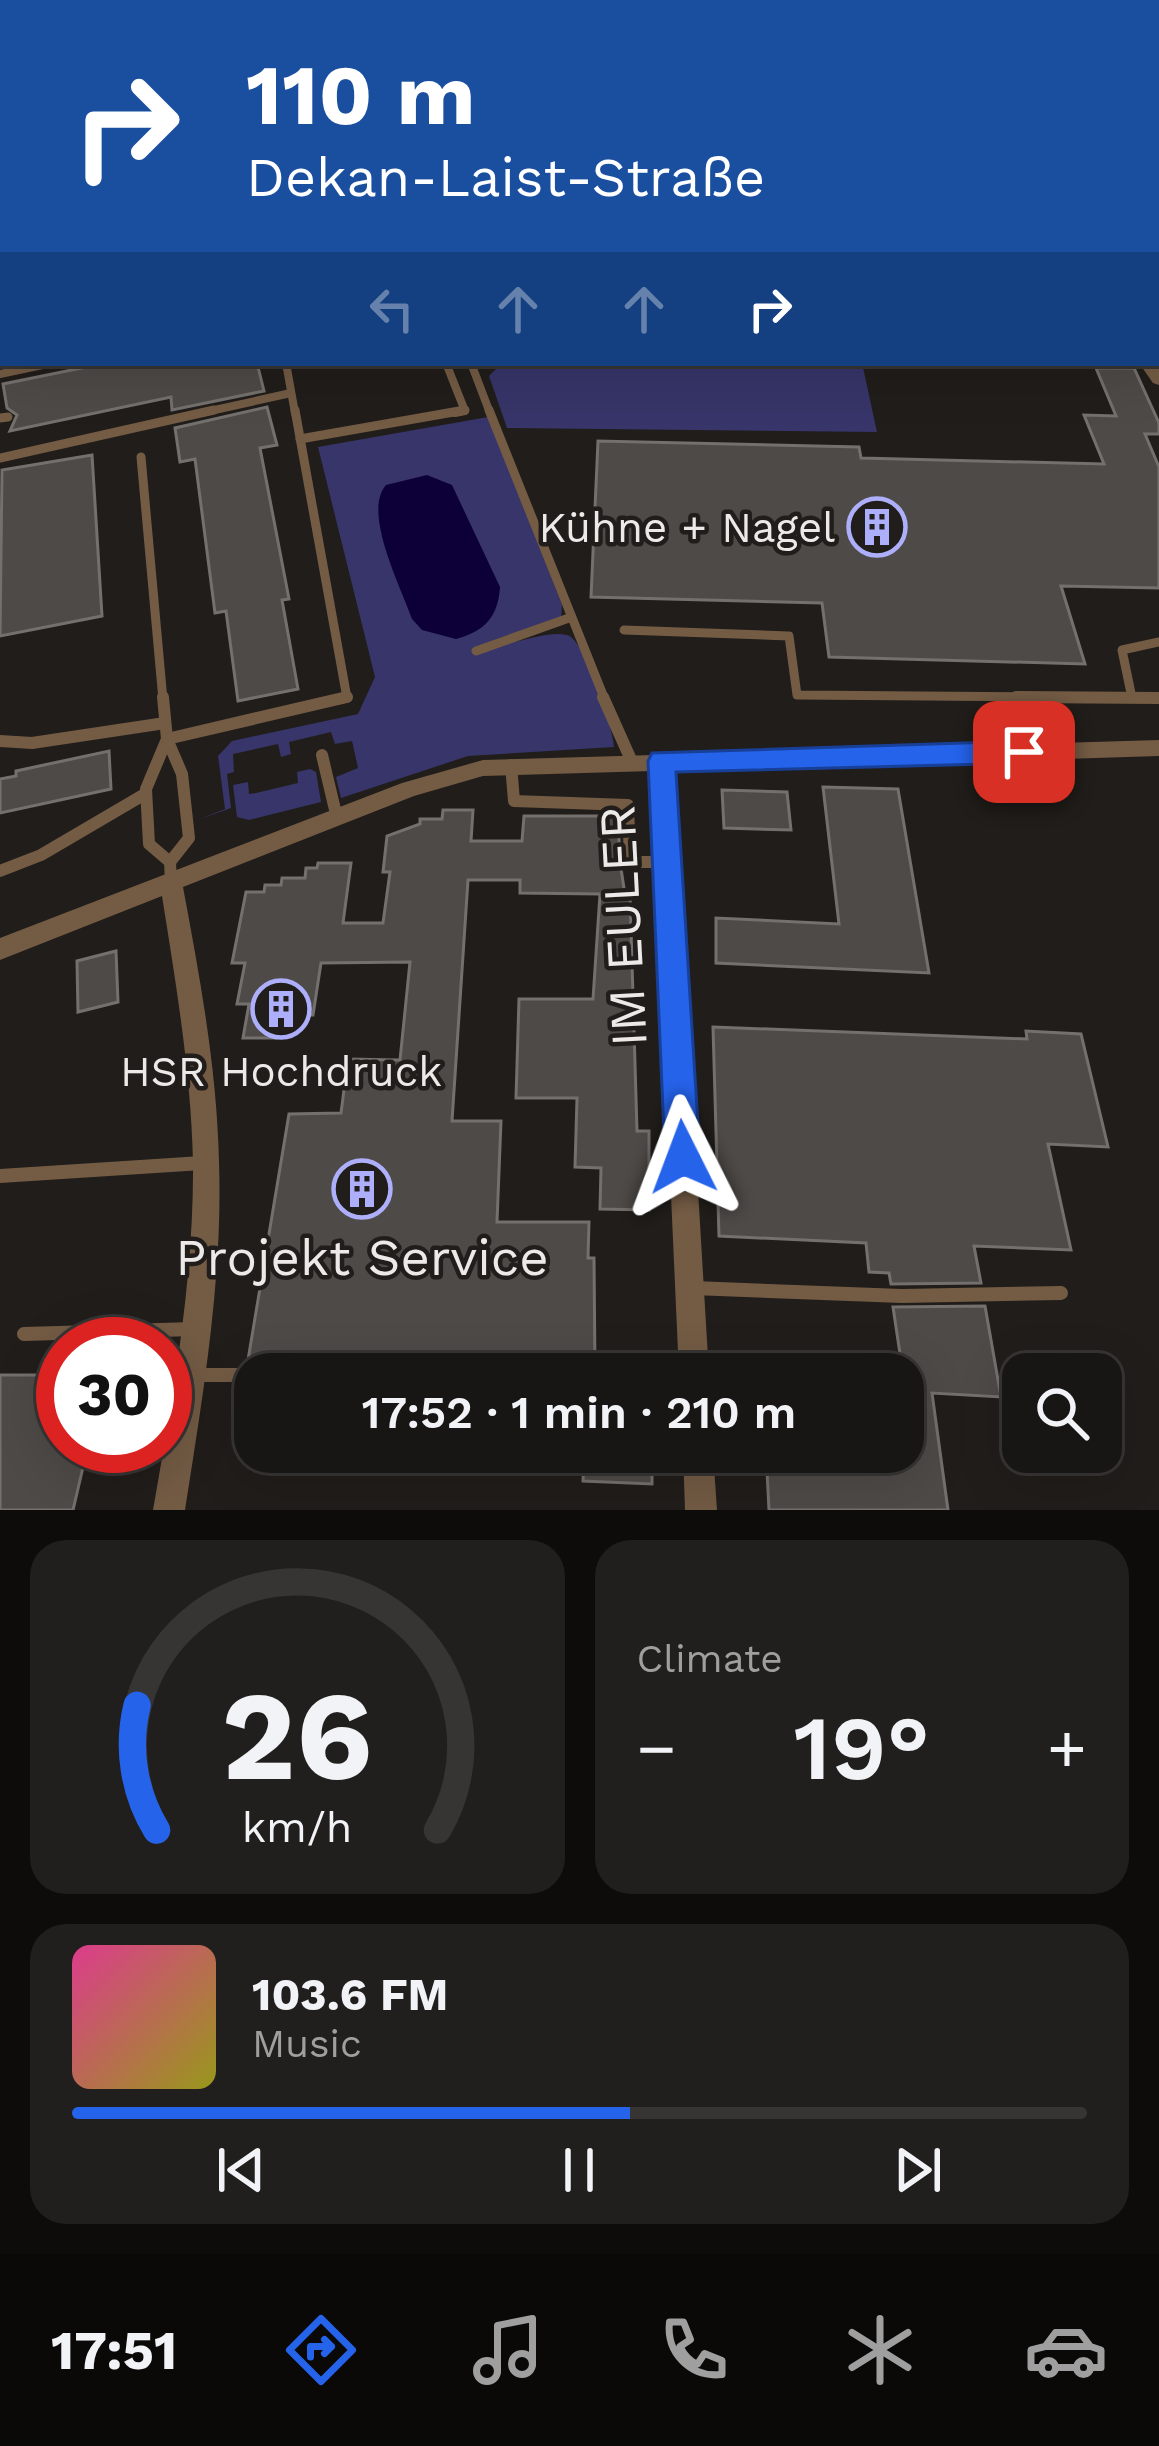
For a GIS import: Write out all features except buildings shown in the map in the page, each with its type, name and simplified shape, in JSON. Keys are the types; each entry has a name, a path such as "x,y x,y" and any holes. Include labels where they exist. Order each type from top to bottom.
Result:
{"street":[{"path":"0,949 170,872 452,775 511,765 1159,748"},
{"name":"IM EULER","path":"662,761 693,1353"},
{"path":"170,872 192,999 206,1162 192,1367"},
{"path":"169,1510 175,1473"},
{"path":"699,1473 701,1510"}],"lane":[{"path":"0,374 38,366"},
{"path":"140,457 167,739 182,774 188,838 170,872 149,844 143,778 167,739 347,698 286,366"},
{"path":"300,439 465,411 447,366"},
{"path":"472,366 569,618 632,762"},
{"path":"0,458 88,442 198,410 291,393"},
{"path":"476,651 569,618"},
{"path":"624,630 789,636 796,695 1159,698"},
{"path":"1132,698 1121,650 1159,642"},
{"path":"0,741 32,743 165,722"},
{"path":"322,755 337,818"},
{"path":"511,765 514,801 628,805 630,862 668,862"},
{"path":"0,872 41,855 145,794"},
{"path":"0,1177 206,1162"},
{"path":"690,1288 902,1296 1061,1293"},
{"path":"24,1334 197,1329"},
{"path":"192,1375 234,1376"}],"shaded area":[{"path":"499,366 863,366 877,432 507,428 489,376"},
{"path":"488,417 562,605 561,617 510,643 554,634 574,640 597,685 614,747 468,756 341,798 336,777 358,768 352,741 335,744 331,732 289,742 291,754 281,757 278,744 233,754 234,772 227,774 231,808 197,820 225,809 218,756 232,741 358,714 375,677 318,447"},
{"path":"427,475 452,485 500,587 488,621 456,639 422,630 412,619 381,531 378,513 386,485"},
{"path":"297,772 316,772 321,802 249,820 237,817 233,785 248,782 249,794 256,793 298,783"}],"place":[{"name":"Kühne + Nagel","path":"877,527"},
{"name":"HSR Hochdruck","path":"281,1009"},
{"name":"Projekt Service","path":"362,1189"}],"route":[{"path":"683,1157 662,761 1024,752"}]}
